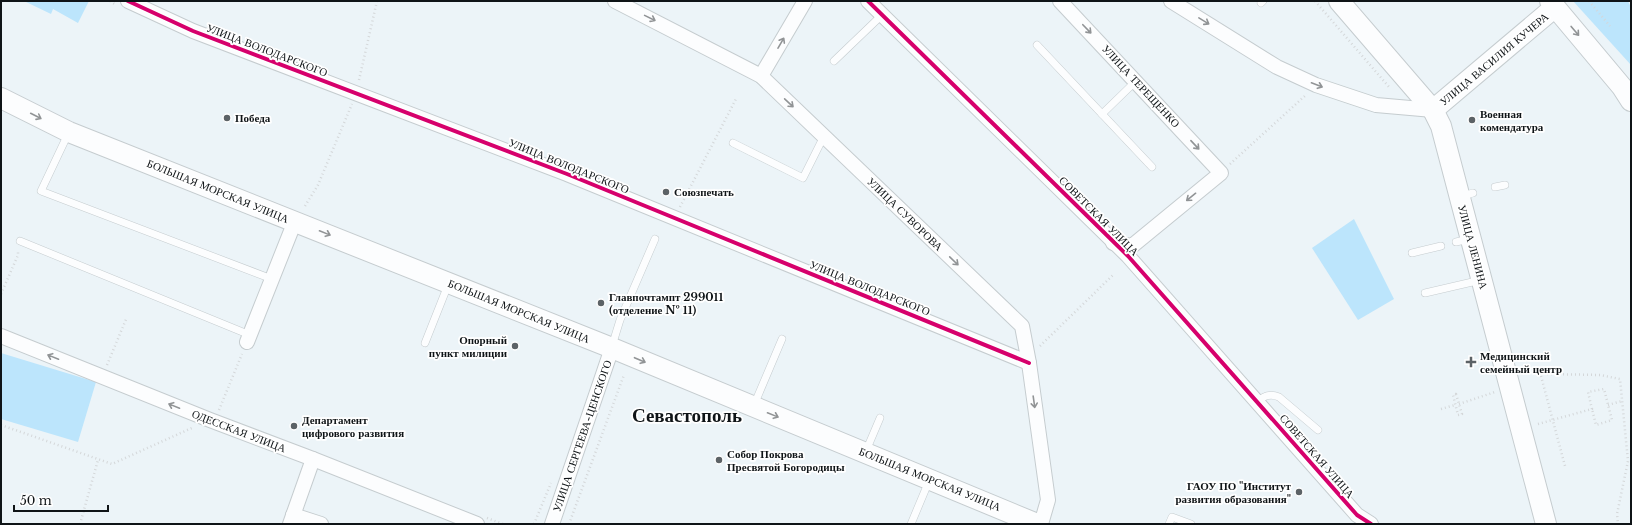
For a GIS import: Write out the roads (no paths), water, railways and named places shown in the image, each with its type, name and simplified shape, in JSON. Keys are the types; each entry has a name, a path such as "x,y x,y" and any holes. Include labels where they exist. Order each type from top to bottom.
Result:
{"main road":[{"name":"УЛИЦА ЛЕНИНА","path":"1339,1 1433,110 1441,126 1466,195 1465,237 1481,280 1546,524"},
{"name":"УЛИЦА ВАСИЛИЯ КУЧЕРА","path":"1433,110 1552,4"},
{"path":"1552,4 1626,94"},
{"name":"БОЛЬШАЯ МОРСКАЯ УЛИЦА","path":"1,98 69,132 300,214 449,283 612,348 1037,524"}],"street":[{"name":"УЛИЦА ВОЛОДАРСКОГО","path":"128,1 193,32 559,171 1029,363"},
{"name":"УЛИЦА СУВОРОВА","path":"615,1 761,76 1022,326 1029,363 1048,500 1040,524"},
{"path":"761,76 805,1"},
{"name":"СОВЕТСКАЯ УЛИЦА","path":"868,1 1113,243 1128,256 1357,515 1371,524"},
{"name":"УЛИЦА ТЕРЕЩЕНКО","path":"1060,1 1137,81 1221,173 1132,246 1113,243"},
{"name":"УЛИЦА ВАСИЛИЯ КУЧЕРА","path":"1171,1 1277,67 1316,85 1376,105 1433,110"},
{"path":"248,339 300,214"},
{"name":"ОДЕССКАЯ УЛИЦА","path":"1,336 212,421 313,459 459,521 477,524"},
{"name":"УЛИЦА СЕРГЕЕВА-ЦЕНСКОГО","path":"552,524 612,348"},
{"path":"313,459 292,520 321,524"}],"lane":[{"path":"834,61 882,15"},
{"path":"1037,45 1152,167"},
{"path":"1102,114 1137,81"},
{"path":"69,132 41,190 272,279"},
{"path":"734,143 803,178 824,136"},
{"path":"1495,187 1504,185"},
{"path":"612,348 620,320 654,239"},
{"path":"19,243 248,339"},
{"path":"1412,253 1441,246"},
{"path":"1425,293 1481,280"},
{"path":"425,343 449,283"},
{"path":"754,408 782,339"},
{"path":"1257,401 1267,394 1273,394 1279,397 1318,430"},
{"path":"866,453 880,418"},
{"path":"911,524 930,479"},
{"path":"1169,524 1172,517 1191,524"}],"place":[{"name":"Победа","path":"227,118"},
{"name":"Военная комендатура","path":"1472,120"},
{"name":"Союзпечать","path":"666,192"},
{"name":"Главпочтампт 299011 (отделение № 11)","path":"601,303"},
{"name":"Опорный пункт милиции","path":"515,346"},
{"name":"Медицинский семейный центр","path":"1471,362"},
{"name":"Департамент цифрового развития","path":"294,426"},
{"name":"Собор Покрова Пресвятой Богородицы","path":"719,460"},
{"name":"ГАОУ ПО \"Институт развития образования\"","path":"1299,492"}],"district":[{"name":"Севастополь","path":"687,415"}]}
